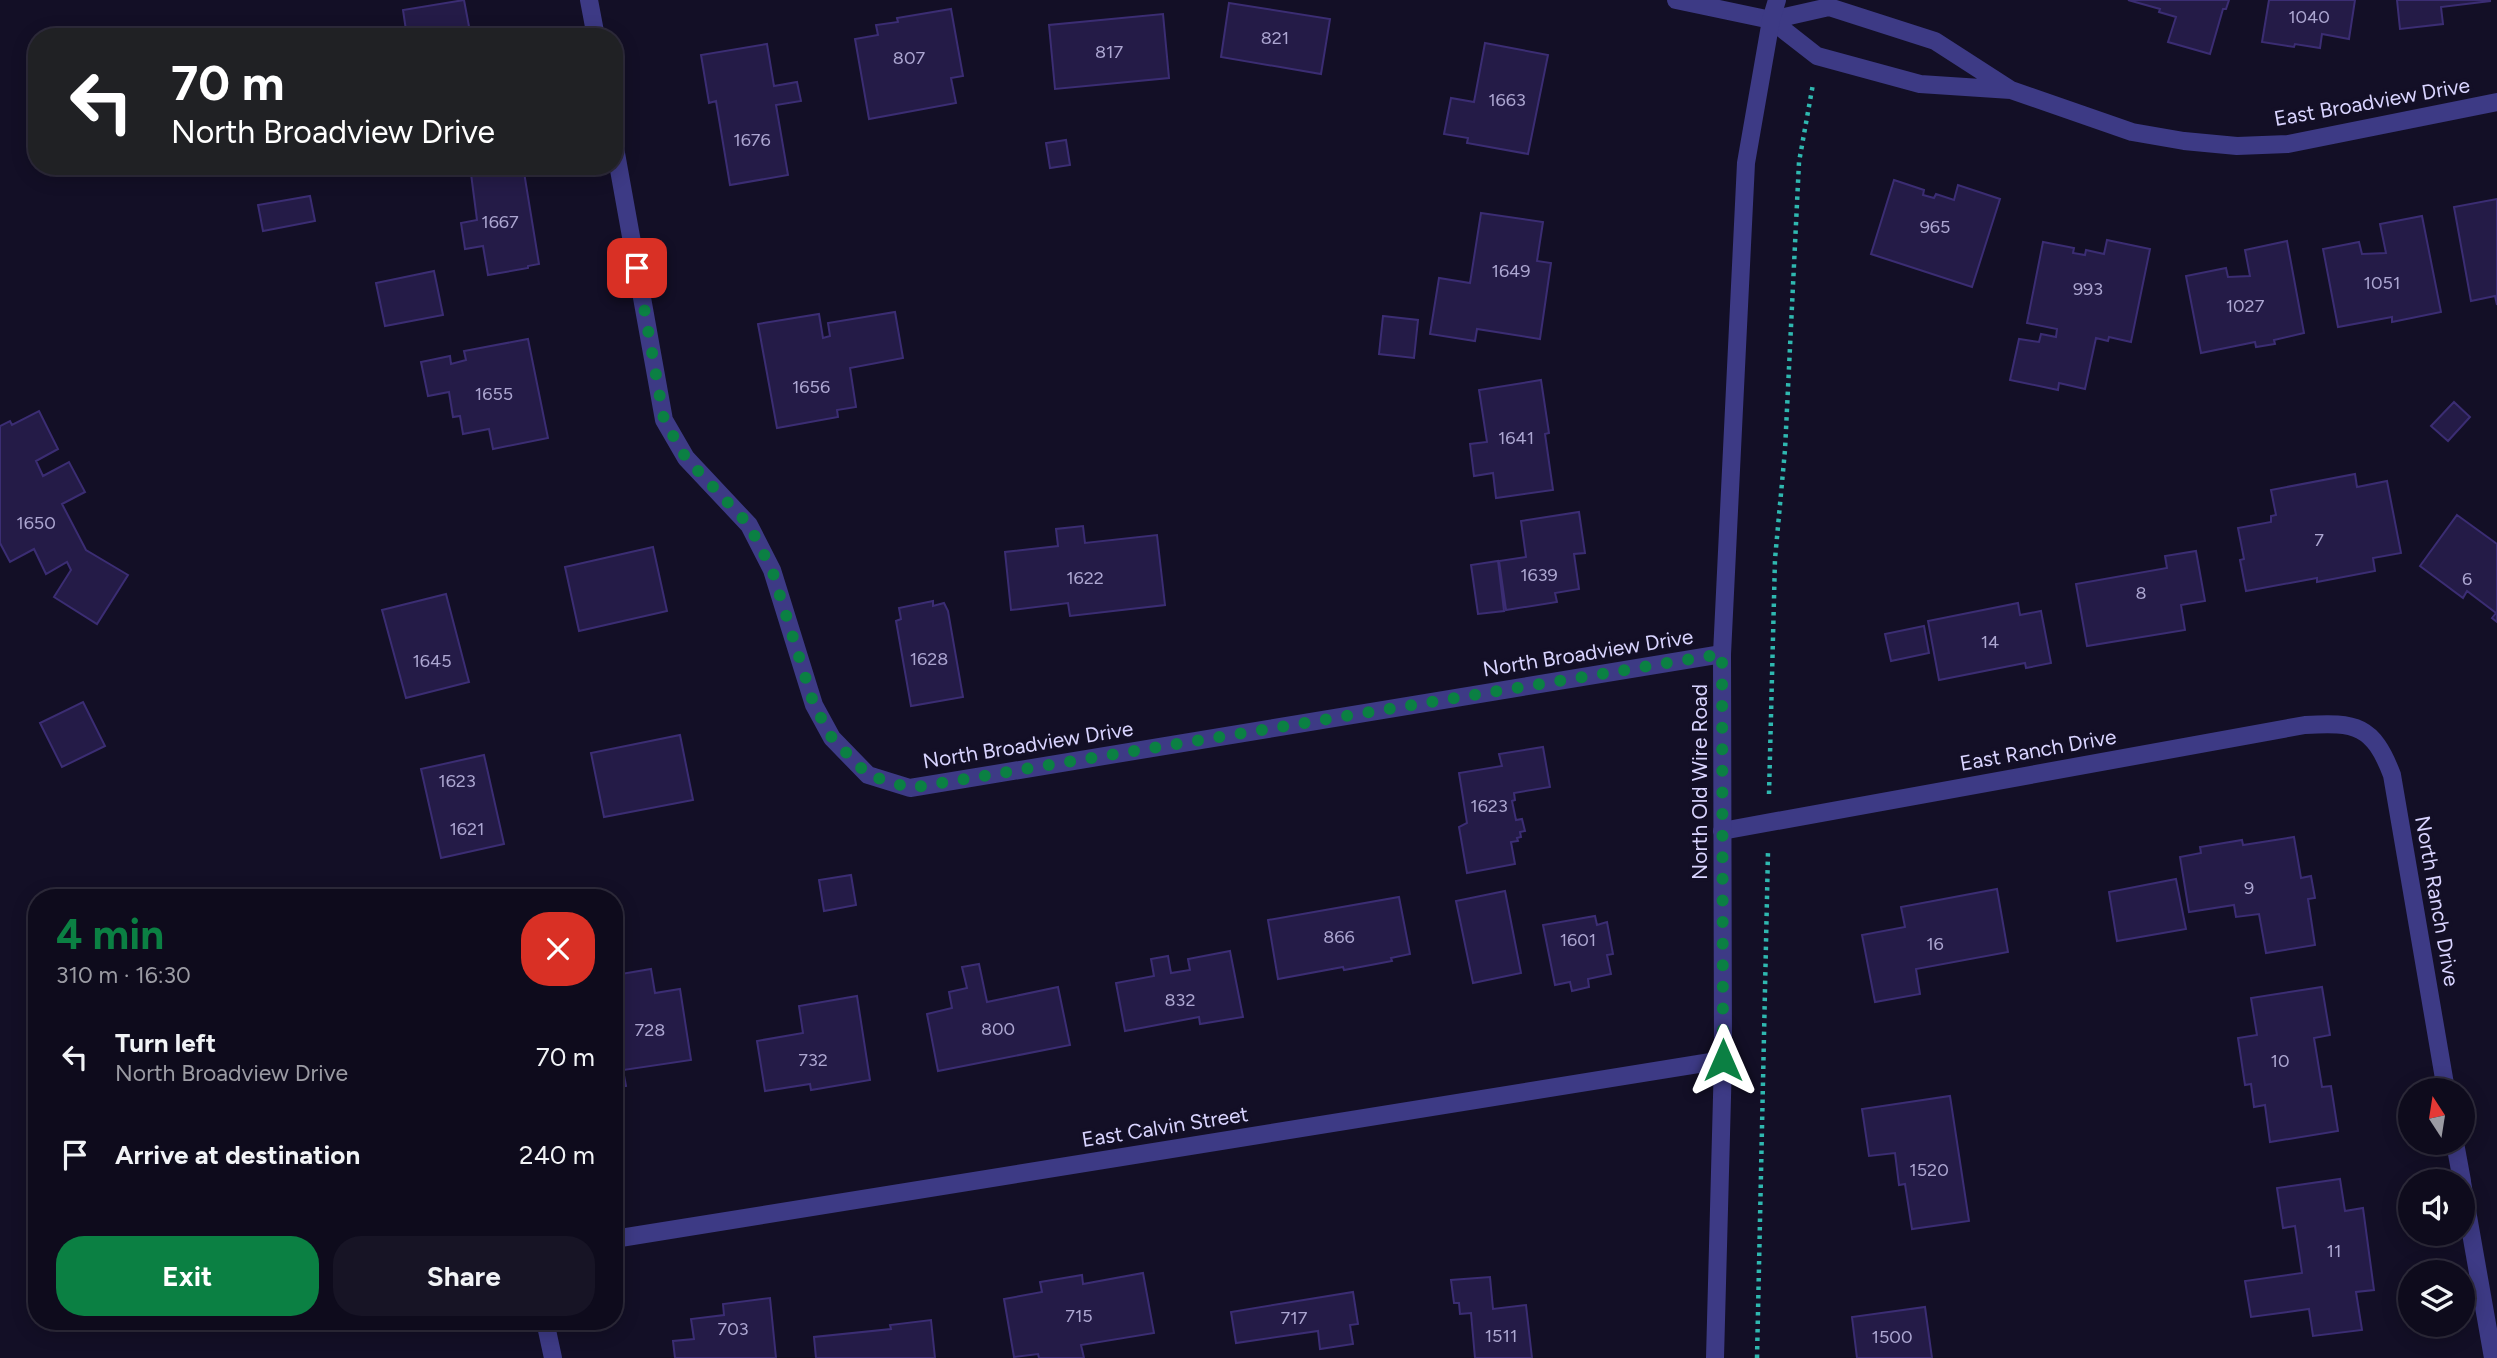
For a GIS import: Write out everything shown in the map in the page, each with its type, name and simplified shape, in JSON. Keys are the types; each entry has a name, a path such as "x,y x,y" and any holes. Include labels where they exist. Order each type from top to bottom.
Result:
{"street":[{"path":"589,0 594,28"},
{"name":"East Broadview Drive","path":"1676,0 1771,20 1829,7 1935,41 2011,90 2132,132 2184,141 2237,146 2288,144 2497,102"},
{"name":"North Old Wire Road","path":"1715,1358 1723,1060 1722,654 1746,163 1771,20 1777,0"},
{"name":"East Broadview Drive","path":"1771,20 1817,56 1920,84 2011,90"},
{"name":"North Broadview Drive","path":"620,175 664,420 686,458 749,525 772,570 814,705 832,738 868,775 910,788 1722,654"},
{"name":"East Ranch Drive","path":"1722,831 2305,725 2336,723 2362,729"},
{"name":"North Ranch Drive","path":"2362,729 2383,750 2392,775 2444,1078"},
{"name":"East Calvin Street","path":"623,1238 1723,1060"},
{"path":"2473,1246 2493,1358"},
{"path":"547,1330 553,1358"}],"path":[{"path":"1757,1358 1775,559 1785,450 1799,162 1817,56"}],"building":[{"path":"464,0 469,28 406,28 403,10"},
{"path":"2128,0 2229,0 2226,9 2223,9 2210,54 2168,42 2176,17 2159,12 2160,9"},
{"path":"2269,0 2355,0 2349,39 2322,34 2320,48 2262,42"},
{"path":"2397,0 2490,1 2441,7 2443,24 2400,29"},
{"path":"1229,3 1330,19 1321,74 1221,57"},
{"path":"951,9 963,76 951,78 956,103 869,119 855,39 878,35 876,25 898,22 897,18"},
{"path":"1163,14 1169,78 1055,89 1049,25"},
{"path":"1485,43 1548,55 1528,154 1467,143 1468,138 1444,134 1451,98 1474,102"},
{"path":"767,44 774,86 797,82 801,101 776,105 788,175 730,185 716,101 709,103 701,55"},
{"path":"1066,140 1070,165 1050,168 1046,143"},
{"path":"471,175 524,175 539,264 488,275 483,246 465,249 461,223 477,220"},
{"path":"1894,180 1924,190 1923,195 1934,198 1936,194 1954,200 1958,185 2000,199 1972,287 1871,254"},
{"path":"310,196 315,221 263,231 258,205"},
{"path":"2497,199 2497,305 2495,296 2471,301 2454,207"},
{"path":"1481,213 1543,222 1537,261 1551,263 1540,339 1477,329 1475,341 1430,334 1439,278 1470,283"},
{"path":"2422,216 2441,312 2392,322 2392,317 2338,327 2323,249 2359,242 2362,254 2386,253 2380,224"},
{"path":"2107,240 2150,249 2131,342 2109,337 2108,341 2096,338 2085,389 2059,383 2058,390 2010,380 2019,339 2039,342 2041,334 2056,337 2057,329 2027,323 2043,242 2074,248 2073,253 2085,255 2086,250 2104,254"},
{"path":"2287,241 2304,333 2274,340 2275,344 2256,347 2255,342 2201,353 2186,276 2226,268 2228,277 2250,276 2245,250"},
{"path":"434,271 443,315 385,326 376,283"},
{"path":"895,312 903,358 850,368 856,407 837,410 838,417 777,428 758,324 819,314 823,338 830,336 828,323"},
{"path":"1383,316 1418,320 1414,358 1379,354"},
{"path":"528,339 548,438 493,449 489,429 463,434 460,416 453,417 449,392 428,396 421,362 450,356 451,364 466,360 464,351"},
{"path":"1541,380 1549,433 1545,434 1553,490 1496,498 1493,473 1474,476 1470,444 1487,442 1479,390"},
{"path":"2454,402 2470,417 2448,441 2431,426"},
{"path":"39,411 58,449 36,461 43,476 69,462 85,492 62,504 86,550 128,575 97,624 54,597 71,570 67,562 46,574 34,549 10,562 0,543 0,426 10,421 12,425"},
{"path":"2355,474 2357,487 2387,481 2401,553 2373,558 2375,571 2246,591 2238,528 2271,522 2271,516 2276,515 2271,490"},
{"path":"1579,512 1585,553 1574,554 1579,589 1555,593 1557,602 1506,610 1499,561 1526,557 1521,521"},
{"path":"2457,515 2497,544 2497,622 2492,618 2496,613 2467,591 2463,598 2420,566"},
{"path":"1083,526 1085,543 1157,535 1165,605 1070,616 1068,603 1011,610 1005,552 1058,546 1056,529"},
{"path":"653,547 667,611 579,631 565,567"},
{"path":"2196,551 2205,601 2181,605 2185,630 2087,646 2076,584 2167,568 2165,556"},
{"path":"1498,561 1504,611 1478,614 1471,565"},
{"path":"446,594 469,682 406,698 382,610"},
{"path":"933,601 933,606 944,603 948,611 963,697 911,706 896,621 901,619 899,608"},
{"path":"2018,603 2020,615 2041,611 2051,663 2026,668 2025,663 1939,680 1928,621"},
{"path":"1924,626 1929,653 1891,661 1885,634"},
{"path":"83,702 105,746 62,767 40,723"},
{"path":"680,735 693,800 604,817 591,753"},
{"path":"1543,747 1550,787 1514,793 1515,800 1512,801 1516,820 1522,819 1525,831 1520,832 1518,841 1511,842 1515,864 1467,873 1459,827 1467,823 1459,773 1502,766 1499,754"},
{"path":"484,755 504,844 441,858 421,769"},
{"path":"2294,837 2301,878 2311,876 2315,898 2308,899 2315,945 2266,953 2259,914 2236,917 2234,905 2189,912 2180,857 2201,853 2200,847 2242,840 2243,845"},
{"path":"851,875 856,905 824,911 819,880"},
{"path":"2176,879 2186,929 2117,941 2109,892"},
{"path":"1997,889 2008,952 1916,969 1920,994 1875,1002 1862,935 1905,927 1901,907"},
{"path":"1505,891 1521,973 1473,983 1456,901"},
{"path":"1399,897 1410,954 1391,958 1392,961 1278,979 1268,920"},
{"path":"1595,916 1597,925 1607,922 1613,954 1607,955 1611,974 1588,979 1589,987 1572,991 1570,982 1555,985 1543,925"},
{"path":"1230,951 1243,1017 1200,1024 1199,1017 1125,1031 1116,983 1154,976 1151,959 1168,956 1171,973 1190,970 1188,959"},
{"path":"979,964 987,1002 1058,987 1070,1045 938,1071 927,1014 952,1008 949,992 967,988 962,967"},
{"path":"651,969 655,993 680,989 691,1060 623,1070 623,974"},
{"path":"2322,987 2330,1035 2314,1038 2322,1087 2331,1086 2338,1131 2270,1142 2265,1105 2254,1107 2251,1084 2245,1085 2238,1038 2257,1035 2251,998"},
{"path":"857,996 870,1080 811,1090 810,1084 765,1091 757,1041 803,1033 799,1006"},
{"path":"1950,1096 1969,1221 1912,1229 1905,1184 1899,1185 1895,1153 1869,1156 1862,1109"},
{"path":"2340,1179 2345,1211 2363,1208 2374,1290 2356,1292 2362,1330 2313,1336 2309,1309 2251,1317 2245,1281 2302,1273 2295,1226 2283,1228 2277,1188"},
{"path":"1143,1273 1154,1333 1081,1345 1084,1358 1039,1358 1038,1354 1014,1357 1004,1299 1042,1292 1040,1282 1082,1275 1083,1284"},
{"path":"1490,1277 1493,1309 1526,1305 1532,1358 1475,1358 1471,1313 1460,1314 1459,1303 1454,1303 1451,1280"},
{"path":"1353,1292 1358,1324 1350,1325 1353,1344 1320,1349 1318,1331 1236,1343 1231,1312"},
{"path":"770,1298 776,1358 675,1358 673,1341 694,1339 691,1319 724,1315 723,1304"},
{"path":"1925,1307 1932,1358 1857,1358 1852,1317"},
{"path":"931,1320 935,1358 816,1358 814,1337 891,1329 890,1325"}],"route":[{"path":"637,268 664,420 686,458 749,525 772,570 814,705 832,738 868,775 910,788 1722,654 1723,1060"}]}
